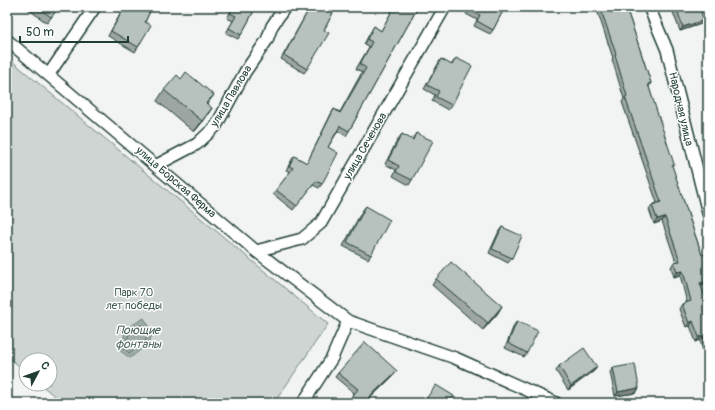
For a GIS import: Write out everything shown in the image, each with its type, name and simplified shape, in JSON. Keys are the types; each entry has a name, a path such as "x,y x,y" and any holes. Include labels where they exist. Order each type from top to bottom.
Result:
{"street":[{"path":"49,74 95,7"},
{"name":"улица Павлова","path":"157,166 197,144 216,126 245,72 267,40 272,26 285,7"},
{"name":"улица Сеченова","path":"256,251 302,239 321,223 445,7"},
{"name":"Народная улица","path":"648,7 667,50 708,213"},
{"name":"улица Борская Ферма","path":"7,40 49,74 256,251 348,321 455,358 556,403"},
{"path":"303,403 332,358 348,321"}],"green space":[{"name":"Парк 70 лет победы","path":"7,57 328,324 274,403 63,403 50,392 58,392 58,352 18,352 18,365 7,356"}],"water":[{"name":"Поющие фонтаны","path":"144,318 153,333 148,344 130,358 119,350 127,328"}],"building":[{"path":"37,7 59,7 51,17"},
{"path":"125,7 152,7 145,22 151,25 138,47 111,31"},
{"path":"233,7 256,7 241,35 229,28 236,16 230,13"},
{"path":"310,7 336,7 324,30 329,33 307,69 284,55"},
{"path":"394,7 418,7 349,131 340,126 328,147 338,153 322,184 316,181 297,206 276,190 293,168 289,166 294,156 307,163 334,109 340,113 366,68 360,64 372,42 367,39 374,26 381,31"},
{"path":"471,7 505,7 493,30 477,21 480,15 469,10"},
{"path":"600,7 626,7 651,83 648,84 674,164 672,165 690,220 702,255 708,253 708,264 705,265 708,281 700,283 708,305 708,354 703,336 699,337 693,321 689,323 682,304 691,301 683,271 677,272 674,262 680,261 665,217 657,219 652,205 661,202 625,97 627,96 615,55 616,54"},
{"path":"676,7 699,7 704,20 683,27"},
{"path":"456,58 472,66 452,105 436,97 439,91 427,85 441,59 452,65"},
{"path":"186,72 214,95 206,103 212,108 202,121 164,90 177,75 181,79"},
{"path":"416,133 433,141 412,180 396,172 399,166 388,160 402,134 413,140"},
{"path":"366,206 390,220 371,255 347,242"},
{"path":"502,227 522,236 512,258 492,249"},
{"path":"451,262 502,306 488,323 436,279"},
{"path":"517,321 538,331 527,353 508,343"},
{"path":"365,342 397,371 363,403 347,403 358,389 338,373"},
{"path":"584,348 597,367 571,386 559,366"},
{"path":"635,364 639,388 618,392 613,368"},
{"path":"436,385 454,396 450,403 423,403"}]}
